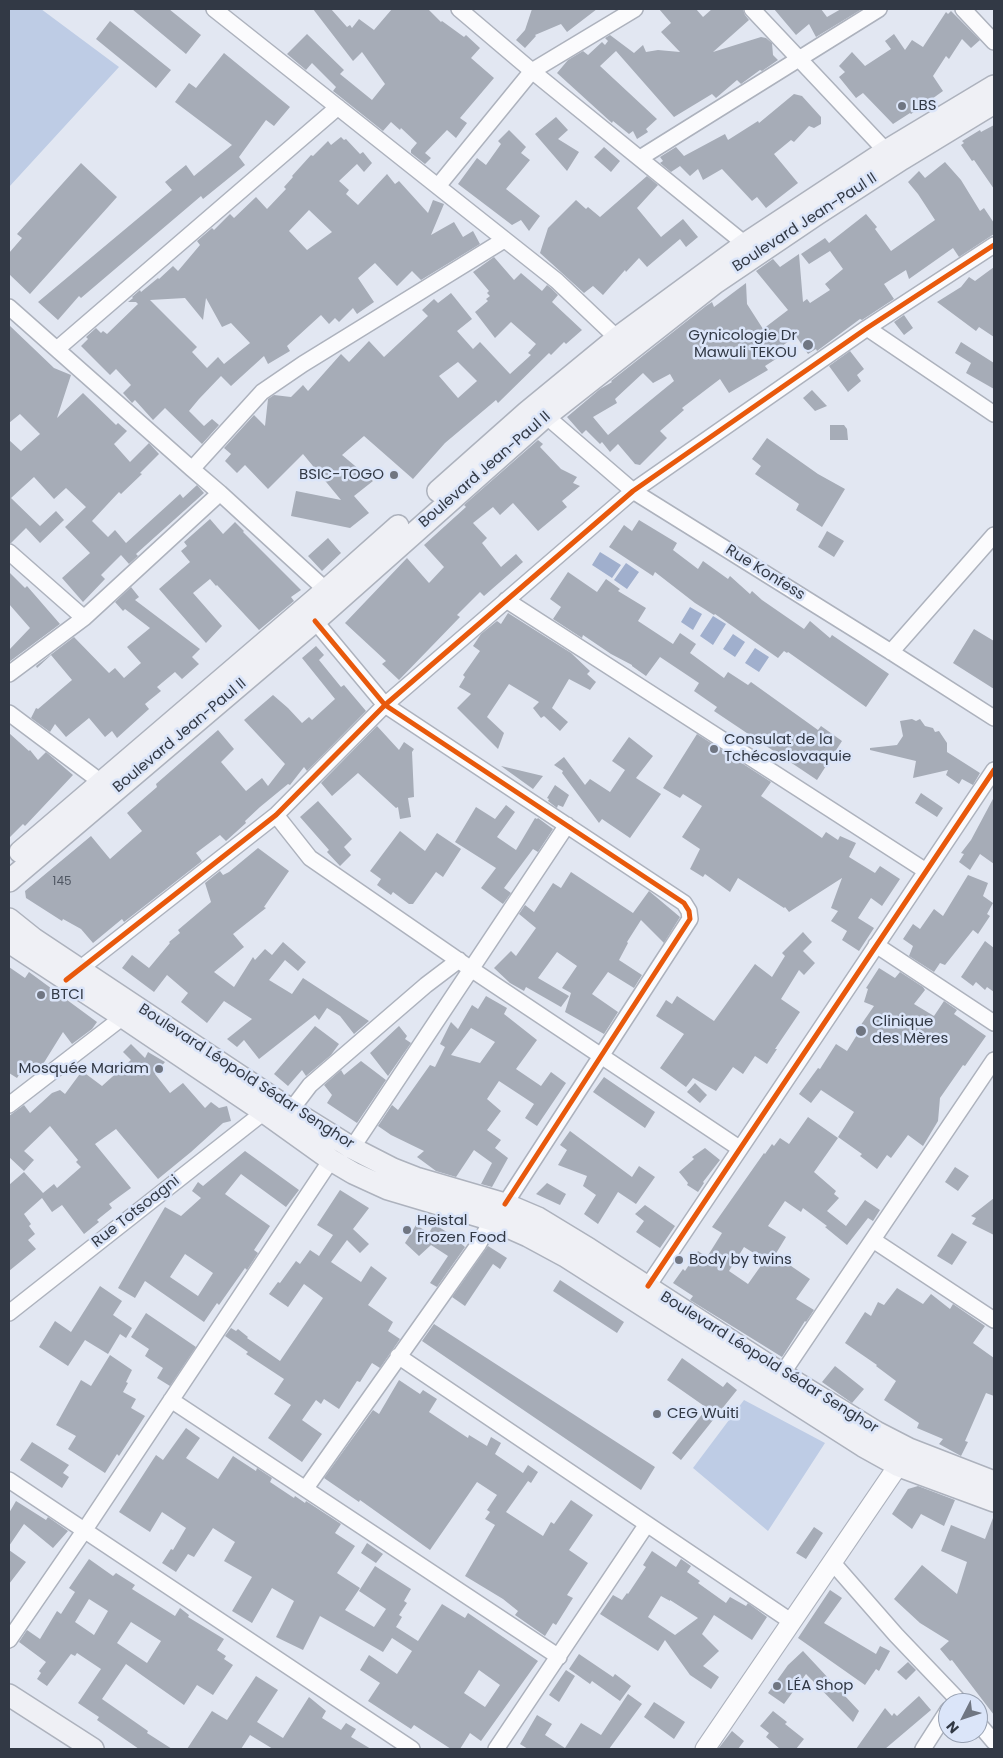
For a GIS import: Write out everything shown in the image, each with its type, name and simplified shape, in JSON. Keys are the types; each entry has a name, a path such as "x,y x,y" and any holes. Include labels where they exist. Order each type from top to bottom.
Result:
{"main road":[{"name":"Boulevard Jean-Paul II","path":"9,862 326,590 527,412 617,338 745,244 886,151 994,86"},
{"name":"Boulevard Jean-Paul II","path":"9,881 315,621 546,416 715,283 871,179 994,103"},
{"name":"Boulevard Léopold Sédar Senghor","path":"11,924 123,1017 264,1112 331,1160 353,1173 388,1189 499,1212 538,1218 648,1286 845,1413 904,1458 994,1501"},
{"name":"Boulevard Léopold Sédar Senghor","path":"73,974 352,1148 393,1169 499,1212 528,1236 565,1256 863,1446 994,1482"},
{"path":"9,1695 92,1749"}],"street":[{"path":"214,9 557,281 617,338"},
{"path":"459,9 532,71 745,244"},
{"path":"438,186 532,71 635,9"},
{"path":"752,9 886,151"},
{"path":"640,158 879,9"},
{"path":"963,9 994,42"},
{"path":"57,349 338,107"},
{"path":"192,470 262,392 310,360 504,240"},
{"path":"73,974 276,815 385,705 633,491 867,328 994,245"},
{"path":"9,307 220,493 326,590"},
{"path":"867,328 994,414"},
{"name":"Rue Konfess","path":"546,416 633,491 892,652 994,718"},
{"path":"9,674 84,618 220,493"},
{"path":"892,652 994,535"},
{"path":"9,552 84,618"},
{"path":"506,600 926,871"},
{"path":"306,1488 478,1244 690,919 689,911 684,903 385,705 315,621"},
{"path":"9,713 101,782"},
{"path":"648,1286 994,770"},
{"path":"276,815 310,858 465,965 739,1148"},
{"path":"352,1148 465,965 567,825"},
{"path":"876,945 994,1023"},
{"path":"291,1110 310,1084 426,985 465,965"},
{"path":"9,1105 123,1017"},
{"path":"782,1374 994,1060"},
{"name":"Rue Totsoagni","path":"9,1313 264,1112"},
{"path":"9,1640 172,1400 331,1160"},
{"path":"873,1240 994,1320"},
{"path":"398,1356 792,1622"},
{"path":"172,1400 559,1656"},
{"path":"705,1749 904,1458"},
{"path":"9,1480 412,1749"},
{"path":"496,1749 647,1524"},
{"path":"833,1563 945,1693"},
{"path":"923,1749 938,1727"}],"shaded area":[{"path":"9,9 41,9 119,67 9,187"},
{"path":"600,552 621,565 612,578 592,565"},
{"path":"626,563 639,572 627,589 614,580"},
{"path":"690,607 702,614 693,630 681,622"},
{"path":"713,616 726,624 713,645 700,636"},
{"path":"733,634 745,642 735,657 723,649"},
{"path":"755,648 769,657 759,672 745,663"},
{"path":"744,1400 825,1443 768,1531 693,1468"}],"building":[{"path":"132,9 169,9 201,35 186,54"},
{"path":"313,9 331,9 347,27 350,25 352,28 359,19 374,30 392,9 428,9 441,22 464,37 466,35 480,48 471,58 494,78 460,118 467,123 456,138 447,130 425,153 431,158 425,164 411,153 411,150 417,143 401,128 400,130 391,122 383,131 333,91 336,87 312,63 306,70 287,54 307,34 344,70 340,74 372,100 385,84 362,52 353,61"},
{"path":"532,9 597,9 567,32 561,24 535,35 525,48 516,40 525,30"},
{"path":"659,9 696,9 703,17 712,9 743,9 749,20 713,52 761,37 766,38 772,43 773,55 778,60 741,84 737,80 716,98 712,94 674,117 616,51 600,66 657,119 646,129 648,132 637,139 633,131 629,134 613,121 612,123 557,73 568,60 583,51 588,55 602,42 605,45 608,41 605,38 610,35 634,53 643,45 646,52 658,50 680,52 661,32 671,23"},
{"path":"774,9 821,9 827,17 841,9 862,9 816,37 809,24 796,35"},
{"path":"951,11 980,40 971,48 962,39 949,59 946,56 933,76 943,91 911,114 893,124 863,93 856,98 839,77 845,72 839,66 852,52 865,66 891,49 885,41 894,34 905,50 912,40 923,47 946,12 948,14"},
{"path":"110,21 171,70 156,88 96,39"},
{"path":"224,53 290,107 274,126 266,120 239,157 245,165 203,199 201,196 81,298 79,296 58,320 38,302 172,190 165,182 186,165 194,176 232,145 175,102 189,83 196,88"},
{"path":"794,94 802,96 821,117 821,124 814,128 809,126 794,142 791,140 774,154 798,183 766,208 757,197 752,201 722,169 703,180 698,169 690,176 680,166 671,172 660,163 663,161 660,157 676,147 684,156 725,134 728,140 758,121 759,123"},
{"path":"556,117 568,130 558,139 579,152 567,171 535,134"},
{"path":"994,125 994,189 961,145 964,143 962,141 980,130 981,132"},
{"path":"509,130 526,147 521,153 530,160 506,189 540,216 529,231 521,220 512,225 458,184 477,158 486,165 501,144 498,141"},
{"path":"341,137 344,140 346,139 360,154 363,152 372,163 364,172 357,164 339,181 349,190 346,194 358,205 387,174 395,184 399,181 428,213 433,200 444,204 431,235 454,222 463,237 473,231 480,244 421,280 412,271 397,286 375,263 358,278 374,302 357,314 353,308 339,322 335,318 329,324 321,315 287,346 290,351 268,364 264,356 231,386 221,376 199,399 189,411 204,426 212,419 219,425 202,444 165,408 153,420 135,400 132,403 123,393 131,385 116,369 110,375 81,346 88,339 86,337 96,328 101,333 103,331 107,334 138,304 136,302 128,302 132,297 159,279 173,266 178,271 200,245 197,241 212,228 214,230 230,214 234,218 256,197 267,209 286,189 284,187 292,176 311,155 313,156 328,141 331,145","holes":["309,210 332,232 307,250 289,231","185,298 203,320 206,298 222,327 231,323 250,343 224,364 218,357 207,368 192,352 197,347 150,300"]},
{"path":"604,147 620,161 611,172 594,157"},
{"path":"945,162 961,180 980,211 984,208 994,223 994,234 959,257 953,248 909,279 906,270 884,284 894,299 862,320 860,319 817,351 816,349 808,354 796,336 775,351 779,357 765,366 768,370 729,393 720,379 682,408 684,410 660,431 667,438 640,465 635,464 618,444 610,452 602,442 600,444 586,430 582,434 567,417 706,306 712,302 714,307 746,283 747,304 763,329 788,310 756,271 773,259 780,267 799,254 803,302 807,299 810,303 830,290 825,284 843,269 830,251 809,264 801,254 825,238 829,243 866,214 877,227 875,229 891,251 935,220 908,182 919,171 925,178","holes":["643,373 653,383 670,374 674,381 608,435 593,417 617,403 615,399"]},
{"path":"81,163 117,197 30,294 9,274 9,253 22,238 17,234"},
{"path":"647,176 658,185 637,208 661,237 683,219 698,237 686,247 680,239 647,267 639,258 626,272 625,270 603,295 593,286 584,293 540,253 548,228 576,200 586,209 588,207 600,217"},
{"path":"494,257 514,280 521,273 542,291 547,285 558,295 552,302 582,330 566,344 564,342 551,355 549,353 498,403 496,400 445,443 413,479 364,436 342,455 373,481 354,496 369,513 350,528 291,516 296,491 341,500 303,454 268,489 245,465 237,473 225,461 231,454 224,448 254,415 265,426 268,399 274,395 291,397 303,385 308,391 341,354 349,362 369,341 384,357 428,316 422,310 434,299 438,303 451,293 472,319 457,331 473,349 480,342 510,374 531,355 528,353 536,344 511,322 495,338 475,312 488,301 486,299 490,296 487,293 489,291 473,272","holes":["458,362 477,381 458,398 439,376"]},
{"path":"994,267 994,337 979,327 976,331 937,302 961,287 969,277 975,281"},
{"path":"904,315 913,328 904,335 894,322"},
{"path":"9,325 54,368 71,375 57,418 83,393 116,425 118,423 127,431 114,444 130,462 149,443 159,454 140,473 142,474 121,494 119,492 92,521 108,537 115,530 126,543 180,494 183,498 197,485 204,493 136,554 138,556 129,564 121,555 101,575 105,579 83,602 62,578 90,553 65,527 86,507 66,488 54,499 34,477 11,498 40,526 56,511 64,520 40,543 26,528 9,543 9,440 21,451 40,434 20,414 9,423"},
{"path":"961,342 994,363 994,389 966,373 971,363 955,353"},
{"path":"850,351 864,369 857,375 861,381 848,392 829,366"},
{"path":"812,390 827,406 815,411 803,398"},
{"path":"830,425 844,425 847,429 848,440 830,440"},
{"path":"767,438 818,474 845,489 822,527 796,510 799,504 755,474 761,466 752,459"},
{"path":"538,440 543,444 540,447 561,469 577,477 573,483 580,486 562,501 567,507 538,531 513,503 500,515 493,507 473,523 487,538 482,543 501,567 516,554 523,562 484,596 480,592 457,615 460,617 399,680 382,664 386,661 345,623 407,558 429,583 444,567 424,545 466,507 464,505"},
{"path":"210,519 223,534 235,522 301,590 291,597 294,601 259,630 210,579 193,593 222,626 206,643 159,589 190,562 181,551 187,546 184,542"},
{"path":"639,520 677,543 673,550 698,569 703,561 728,579 730,576 750,594 752,591 804,629 810,621 830,638 832,635 889,674 866,707 788,652 784,651 778,658 715,614 695,603 655,572 653,576 609,547 624,525 632,531"},
{"path":"827,531 844,541 834,557 818,547"},
{"path":"328,538 341,553 322,571 308,556"},
{"path":"9,572 25,588 27,586 60,624 9,662 9,650 30,628 9,604"},
{"path":"568,572 597,592 606,579 620,589 618,591 646,608 638,621 673,644 680,633 696,644 690,653 724,678 728,672 748,685 751,682 818,730 821,726 842,741 817,780 714,711 717,707 694,691 699,683 660,657 646,676 632,665 611,654 583,635 582,638 553,619 561,607 550,599"},
{"path":"131,587 139,597 135,600 200,649 192,657 199,664 182,679 175,672 157,687 161,691 145,704 149,709 117,738 112,731 105,737 89,718 66,737 55,724 50,732 31,718 36,708 38,709 72,680 51,655 37,668 36,666 74,637 109,673 115,668 124,678 141,663 127,647 150,628 125,609 123,611 115,602"},
{"path":"508,613 571,653 590,671 587,674 596,682 590,690 569,679 552,708 568,722 560,731 544,716 541,718 533,708 539,702 509,684 487,717 504,733 498,749 457,708 471,694 459,687 465,677 463,675 480,651 473,646 481,634 497,621 501,624"},
{"path":"974,629 994,641 994,689 953,663"},
{"path":"316,646 324,655 319,660 341,687 344,685 366,711 307,771 304,767 290,785 288,784 260,807 226,841 220,835 196,853 202,861 124,922 122,919 93,943 81,929 63,919 62,921 26,898 25,891 91,836 110,859 142,831 127,813 157,787 156,784 218,730 234,749 221,762 246,791 262,778 268,786 285,764 244,720 273,695 302,723 309,717 312,720 335,699 302,658"},
{"path":"912,719 916,721 920,719 925,726 933,728 935,732 939,731 947,743 947,752 980,773 973,785 962,779 959,784 946,775 948,770 913,778 916,761 870,750 870,748 897,745 903,736 900,721"},
{"path":"377,726 399,750 404,742 414,749 412,752 414,797 408,798 411,817 400,819 398,807 396,808 358,773 332,796 321,783"},
{"path":"9,733 30,750 38,760 46,752 73,775 25,826 23,824 9,838"},
{"path":"697,734 771,782 761,796 822,838 826,832 838,840 840,836 856,843 849,857 875,873 880,866 900,879 882,906 871,898 858,918 874,928 859,951 842,940 847,931 831,921 838,911 831,908 842,878 789,912 785,907 738,878 730,892 705,874 703,877 690,869 700,849 682,837 702,806 683,794 680,798 663,788"},
{"path":"629,737 653,756 636,778 661,794 630,838 602,819 599,823 562,773 563,771 554,765 564,757 585,785 590,779 610,792 625,770 612,761"},
{"path":"501,766 543,776 533,789"},
{"path":"555,785 569,795 563,807 558,805 557,808 548,801 549,799 547,798"},
{"path":"921,793 943,808 937,817 915,803"},
{"path":"994,797 994,864 980,854 970,870 959,862 964,854 961,853 971,840"},
{"path":"318,801 352,839 344,847 351,855 340,866 327,852 329,850 300,817"},
{"path":"506,805 515,812 497,837 516,850 535,818 538,818 553,829 538,852 533,849 504,888 511,893 503,904 481,888 496,868 455,842 476,807 495,819"},
{"path":"400,831 425,851 437,833 461,849 443,877 436,872 413,904 409,904 393,892 391,895 377,885 381,879 370,871"},
{"path":"258,848 289,871 264,907 266,908 233,934 244,947 214,972 234,987 253,957 255,960 265,949 272,955 283,942 306,962 298,971 285,960 269,980 292,994 303,978 369,1021 354,1034 340,1016 327,1008 319,1020 315,1015 259,1059 244,1040 237,1047 227,1039 252,1019 224,1001 207,1023 181,1002 188,993 167,975 154,992 122,968 132,955 149,968 169,942 180,933 178,930 211,902 205,883 220,871 223,875 229,872"},
{"path":"571,872 633,913 649,891 680,917 664,943 641,920 627,942 619,960 642,975 634,988 608,972 592,994 618,1012 604,1034 565,1012 571,993 562,988 577,966 557,952 538,978 569,996 561,1007 526,987 524,991 510,983 494,968 511,951 516,956 536,928 519,914 525,905 534,912 553,883 561,888"},
{"path":"968,875 988,883 983,896 993,903 987,914 990,916 978,934 973,930 945,965 940,963 934,972 909,956 913,946 903,939 913,924 920,929 934,909 943,916"},
{"path":"803,932 812,942 803,951 815,963 804,975 799,970 781,999 800,1012 767,1064 755,1056 743,1074 733,1067 716,1091 693,1078 686,1087 660,1068 684,1034 656,1016 666,1000 672,1004 677,996 714,1021 755,964 772,977 785,956 782,953"},
{"path":"985,941 994,948 994,992 987,987 985,990 976,982 973,986 961,977"},
{"path":"9,967 25,978 29,972 97,1022 92,1029 72,1044 63,1032 40,1069 36,1072 25,1066 17,1078 9,1073"},
{"path":"879,968 895,978 900,972 923,987 925,990 914,1004 934,1016 944,1001 957,1010 954,1014 986,1036 940,1098 938,1121 923,1146 908,1135 891,1158 887,1155 877,1169 860,1156 862,1154 838,1137 854,1112 821,1090 811,1103 799,1094 818,1068 820,1069 836,1044 847,1051 860,1030 858,1029 874,1006 864,1002 868,989 866,988"},
{"path":"486,996 507,1008 504,1014 537,1040 516,1069 541,1086 551,1072 566,1083 537,1126 525,1118 534,1104 499,1081 487,1099 501,1111 487,1130 501,1140 495,1148 508,1158 492,1187 481,1184 492,1163 474,1150 456,1177 436,1171 417,1157 424,1151 391,1135 378,1126 392,1105 398,1110 430,1065 435,1067 445,1047 440,1044 451,1022 458,1029 472,1005 478,1009","holes":["471,1028 495,1042 480,1063 451,1055"]},
{"path":"315,1026 339,1044 331,1055 306,1076 302,1070 288,1086 274,1074"},
{"path":"399,1026 407,1036 405,1039 411,1043 388,1076 370,1053"},
{"path":"131,1044 145,1058 148,1052 165,1062 155,1074 170,1093 183,1083 205,1108 211,1102 219,1108 227,1106 231,1121 223,1123 158,1179 116,1129 95,1144 131,1188 109,1204 112,1208 84,1234 62,1205 52,1212 42,1198 24,1214 35,1234 28,1240 36,1249 9,1271 9,1185 24,1172 43,1193 54,1184 57,1188 81,1167 76,1162 78,1160 50,1126 24,1151 34,1160 24,1171 9,1157 9,1116 24,1105 30,1113 52,1093 60,1090 65,1094 82,1071 102,1086 131,1060 123,1052"},
{"path":"361,1061 386,1080 357,1123 327,1103 332,1095 324,1085 341,1070 344,1075"},
{"path":"604,1077 655,1112 645,1128 593,1092"},
{"path":"695,1083 707,1095 700,1103 687,1092"},
{"path":"808,1117 838,1138 814,1172 836,1191 834,1194 839,1198 827,1211 846,1226 865,1200 880,1210 873,1221 868,1218 847,1245 825,1227 827,1226 803,1208 801,1212 785,1201 768,1226 786,1237 775,1255 810,1279 796,1299 814,1310 782,1357 690,1300 693,1296 673,1283 683,1269 685,1271 698,1251 707,1257 722,1233 712,1227 764,1153 772,1144 774,1146 780,1138 789,1144","holes":["744,1247 765,1260 748,1284 729,1271"]},
{"path":"570,1131 632,1177 639,1166 655,1177 636,1204 618,1192 598,1224 584,1214 596,1195 583,1186 587,1176 558,1165 567,1150 560,1145"},
{"path":"705,1148 720,1160 703,1182 698,1192 687,1185 688,1183 679,1172 694,1159 692,1157"},
{"path":"245,1151 299,1190 286,1207 241,1174 225,1194 270,1226 254,1250 258,1253 247,1270 245,1268 219,1305 217,1303 204,1322 145,1281 135,1298 118,1288 165,1207 181,1216 201,1198 192,1191 198,1182 203,1186","holes":["185,1254 213,1273 198,1296 170,1277"]},
{"path":"955,1167 969,1176 958,1191 945,1182"},
{"path":"547,1183 566,1194 560,1205 536,1194"},
{"path":"340,1190 369,1208 353,1229 369,1244 360,1253 347,1240 331,1262 361,1282 371,1266 387,1278 368,1305 393,1322 388,1331 400,1339 380,1368 372,1363 360,1382 357,1381 339,1409 324,1399 321,1404 316,1400 302,1420 322,1434 302,1462 268,1438 291,1405 274,1394 284,1379 246,1354 248,1352 225,1336 231,1328 236,1331 238,1329 247,1338 280,1361 323,1298 304,1284 288,1307 269,1294 278,1282 280,1283 296,1261 300,1264 310,1250 319,1256 333,1235 317,1225"},
{"path":"994,1198 994,1235 972,1224 976,1218 971,1216"},
{"path":"645,1205 675,1226 660,1248 636,1232 644,1221 635,1214"},
{"path":"434,1224 450,1234 465,1247 437,1287 430,1283 448,1256 431,1245 419,1256 405,1243 416,1225 429,1233"},
{"path":"952,1233 967,1242 952,1265 937,1256"},
{"path":"488,1246 507,1258 500,1269 493,1264 465,1306 452,1297"},
{"path":"560,1280 624,1322 617,1333 553,1291"},
{"path":"100,1286 122,1301 113,1315 132,1328 126,1338 120,1334 108,1354 85,1340 68,1366 39,1347 55,1321 71,1332"},
{"path":"897,1288 923,1304 931,1294 950,1309 953,1304 985,1326 973,1343 994,1358 994,1396 986,1393 965,1441 968,1442 961,1456 939,1444 943,1439 917,1428 919,1423 884,1400 896,1381 845,1343 865,1312 871,1316 878,1302 884,1305"},
{"path":"146,1313 196,1347 170,1386 157,1378 163,1368 145,1356 149,1349 131,1337"},
{"path":"434,1324 655,1467 641,1490 422,1341"},
{"path":"110,1355 132,1370 123,1392 136,1399 131,1408 145,1416 119,1456 117,1454 105,1473 68,1449 76,1436 56,1425 81,1380 91,1386"},
{"path":"682,1358 723,1387 727,1382 737,1390 681,1460 672,1453 707,1408 667,1380"},
{"path":"835,1366 864,1389 852,1403 822,1382"},
{"path":"399,1380 420,1394 423,1390 437,1399 429,1412 468,1438 469,1435 487,1446 491,1437 501,1443 495,1454 523,1473 528,1465 538,1472 531,1483 528,1481 506,1512 543,1536 551,1522 554,1524 571,1500 593,1515 569,1550 588,1563 567,1595 573,1598 556,1625 553,1623 545,1636 515,1615 518,1611 503,1599 465,1576 495,1525 485,1519 490,1512 487,1510 497,1495 477,1482 430,1550 360,1500 359,1502 324,1478 373,1410 379,1414"},
{"path":"186,1428 200,1438 186,1458 218,1479 233,1456 256,1471 257,1468 272,1478 270,1482 294,1498 295,1496 305,1503 306,1501 341,1524 335,1533 355,1546 337,1573 360,1588 345,1610 374,1627 386,1609 359,1591 375,1566 411,1589 404,1601 407,1603 399,1615 402,1617 396,1627 418,1641 442,1604 465,1618 468,1613 538,1661 481,1741 470,1733 460,1749 451,1749 414,1725 411,1729 368,1701 380,1683 360,1670 369,1655 397,1674 412,1651 392,1638 383,1652 320,1616 303,1650 276,1637 294,1601 272,1588 252,1623 232,1611 252,1577 224,1561 235,1542 213,1528 194,1557 188,1554 176,1572 162,1563 171,1549 173,1550 186,1528 162,1512 150,1532 119,1512 156,1455 163,1460","holes":["479,1670 500,1685 485,1707 464,1693"]},
{"path":"32,1442 69,1465 63,1473 69,1477 62,1488 20,1460"},
{"path":"918,1486 955,1500 944,1526 921,1514 912,1529 892,1514 908,1489"},
{"path":"16,1501 46,1520 48,1517 68,1531 53,1548 24,1524 9,1546 9,1513"},
{"path":"994,1518 994,1715 988,1707 988,1693 977,1693 952,1660 950,1661 940,1649 949,1641 920,1623 894,1599 922,1565 957,1594 967,1562 941,1551 951,1525 985,1539"},
{"path":"814,1527 823,1533 806,1559 796,1553"},
{"path":"367,1543 383,1554 376,1563 361,1553"},
{"path":"9,1550 26,1562 9,1584"},
{"path":"652,1551 676,1567 681,1559 691,1566 687,1572 700,1581 698,1583 726,1603 730,1597 746,1606 748,1603 767,1617 752,1640 714,1615 702,1634 719,1651 703,1666 719,1677 711,1689 690,1675 665,1640 658,1651 600,1614 613,1595 622,1600 628,1594 646,1567 643,1565","holes":["661,1596 698,1618 675,1635 648,1617"]},
{"path":"89,1559 113,1576 116,1573 135,1585 132,1589 175,1616 180,1608 189,1615 188,1617 224,1639 217,1650 226,1656 224,1659 233,1665 213,1695 197,1685 184,1705 126,1664 102,1699 148,1731 147,1733 172,1749 139,1749 97,1720 99,1717 78,1703 101,1669 77,1653 75,1656 71,1654 47,1686 37,1679 41,1673 39,1671 46,1662 19,1642 27,1630 40,1639 57,1611 61,1614 75,1592 69,1588","holes":["89,1599 108,1611 94,1635 75,1622","131,1622 161,1641 147,1663 117,1643"]},
{"path":"830,1590 842,1598 824,1623 876,1654 880,1646 890,1651 879,1671 876,1669 865,1685 798,1638"},
{"path":"803,1651 859,1711 853,1722 806,1674 784,1704 768,1693 788,1665"},
{"path":"579,1654 613,1677 615,1674 631,1686 620,1701 592,1681 590,1684 569,1669"},
{"path":"908,1662 916,1670 906,1680 897,1672"},
{"path":"566,1670 575,1676 559,1702 549,1695"},
{"path":"256,1676 278,1690 257,1722 283,1738 309,1697 326,1711 322,1718 341,1730 346,1723 356,1729 351,1737 371,1749 273,1749 250,1735 241,1749 187,1749 212,1711 227,1720"},
{"path":"628,1694 642,1704 609,1749 528,1749 520,1744 537,1715 552,1724 545,1735 565,1748 581,1723 601,1735"},
{"path":"919,1696 931,1710 885,1749 856,1749 885,1708 892,1716 894,1713 897,1716"},
{"path":"654,1702 685,1722 674,1739 644,1717"},
{"path":"773,1711 787,1722 785,1724 804,1739 796,1749 780,1749 766,1737 769,1733 760,1726"},
{"path":"732,1731 744,1741 738,1749 718,1749"}],"cycle path":[{"path":"66,980 276,815 385,705 633,491 867,328 994,245"},
{"path":"315,621 385,705 684,903 689,911 690,919 505,1204"},
{"path":"648,1286 994,770"}],"place":[{"name":"LBS","path":"902,106"},
{"name":"Gynicologie Dr Mawuli TEKOU","path":"808,345"},
{"name":"BSIC-TOGO","path":"394,475"},
{"name":"Consulat de la Tchécoslovaquie","path":"714,749"},
{"name":"BTCI","path":"41,995"},
{"name":"Clinique des Mères","path":"861,1031"},
{"name":"Mosquée Mariam","path":"159,1069"},
{"name":"Heistal Frozen Food","path":"407,1230"},
{"name":"Body by twins","path":"679,1260"},
{"name":"CEG Wuiti","path":"657,1414"},
{"name":"LÉA Shop","path":"777,1686"}]}
